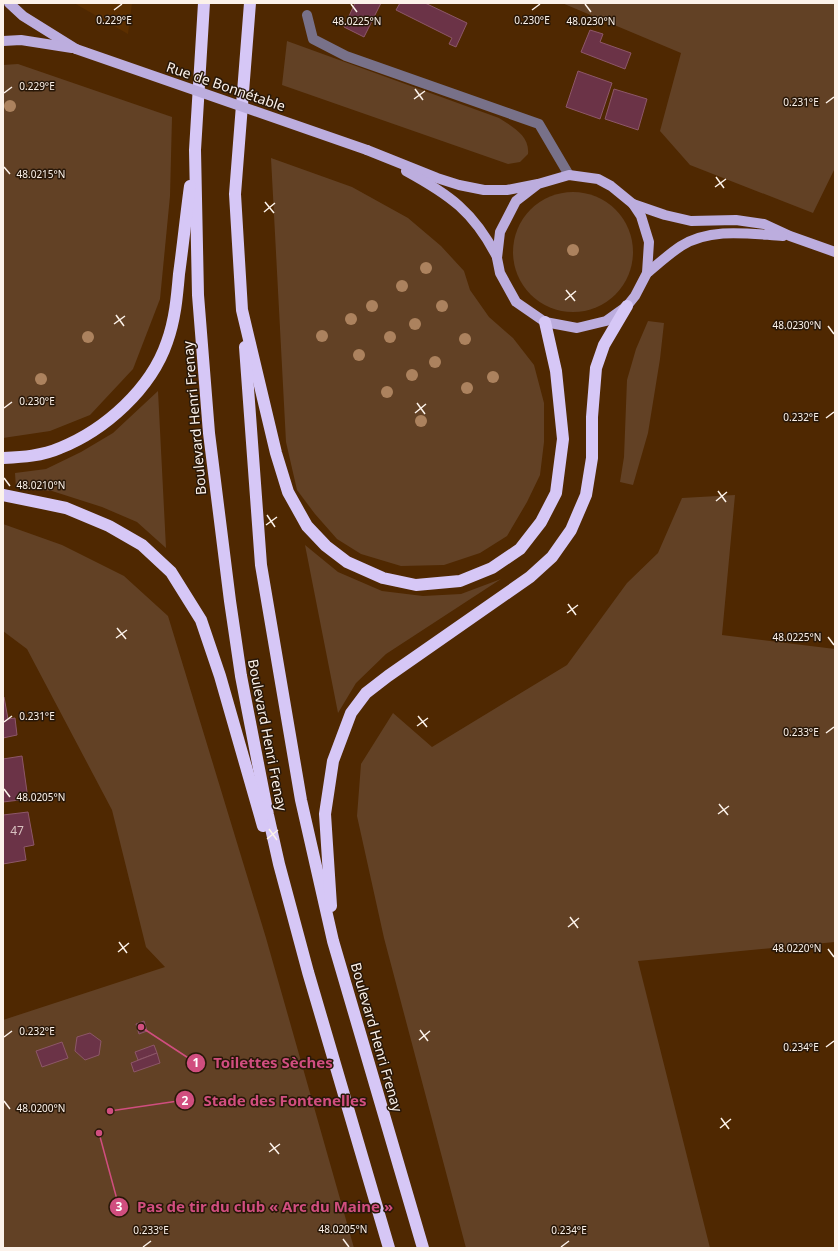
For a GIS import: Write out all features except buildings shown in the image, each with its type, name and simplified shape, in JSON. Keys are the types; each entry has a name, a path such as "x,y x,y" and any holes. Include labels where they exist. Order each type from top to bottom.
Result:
{"highway":[{"path":"3,458 28,456 59,449 89,434 110,418 134,395 153,372 167,343 174,315 197,125 204,3"},
{"path":"250,3 235,194 242,310 276,453 288,492 307,526 326,546 346,562 383,578 416,585 460,581 492,568 520,549 542,522 556,493 563,439 556,370 545,322"},
{"name":"Boulevard Henri Frenay","path":"197,125 195,150 196,213 198,295 201,340 218,516 242,676 268,815 279,864 308,972 389,1248"},
{"path":"333,941 326,814 332,761 351,713 366,693 388,676 530,577 552,557 571,530 586,495 592,458 592,417 596,368 604,345 627,306"},
{"name":"Boulevard Henri Frenay","path":"242,310 262,565 301,800 333,941 424,1248"},
{"path":"3,495 66,508 109,526 142,545 171,572 201,620 220,676 266,836 279,864"}],"main road":[{"name":"Rue de Bonnétable","path":"9,3 23,16 76,49"},
{"name":"Rue de Bonnétable","path":"3,41 22,40 76,49 368,150"},
{"path":"368,150 437,178 478,189 507,190 538,184 569,175 598,179 611,186 633,204 641,216 649,242 647,273 635,296 627,306 606,321 577,328 545,322 516,302 500,273 497,258 472,218 455,202 433,186 368,150"},
{"path":"497,258 500,232 516,201 538,184"},
{"path":"633,204 665,216 691,220 736,220 764,224 790,236 835,252"},
{"path":"647,273 682,246 705,236 727,233 790,236"}],"street":[{"path":"307,15 313,39 346,56 539,124 569,175"}],"shaded area":[{"path":"74,3 132,3 128,34"},
{"path":"562,3 835,3 835,168 813,213 690,165 660,131 681,53"},
{"path":"287,41 499,118 520,133 526,142 528,154 520,162 508,164 282,85"},
{"path":"18,64 172,117 170,196 160,299 133,369 90,415 50,431 3,438 3,65"},
{"path":"271,158 352,187 408,218 441,246 464,271 470,290 489,317 513,338 534,365 544,403 544,442 540,475 527,502 507,536 480,553 444,565 401,566 361,554 337,539 315,514 297,490 286,442"},
{"path":"573,192 596,196 616,209 629,229 633,252 629,275 616,295 596,308 573,312 550,308 530,295 517,275 513,252 517,229 530,209 550,196"},
{"path":"648,321 664,323 660,359 648,433 633,485 620,482 624,457 627,380 636,349"},
{"path":"158,391 166,548 137,522 102,507 52,491 16,488 15,473 46,469 81,452 113,433"},
{"path":"735,495 722,635 835,649 835,942 638,961 710,1248 466,1248 384,938 357,816 361,764 393,713 432,747 567,665 627,583 658,553 682,498"},
{"path":"3,524 62,545 124,576 168,616 266,938 354,1248 3,1248 3,1020 165,967 146,947 112,810 27,649 3,631"},
{"path":"305,545 338,572 382,591 423,596 461,594 501,579 386,654 356,683 338,713"}],"place":[{"name":"Toilettes Sèches","path":"141,1027"},
{"name":"Stade des Fontenelles","path":"110,1111"},
{"name":"Pas de tir du club « Arc du Maine »","path":"99,1133"}]}
